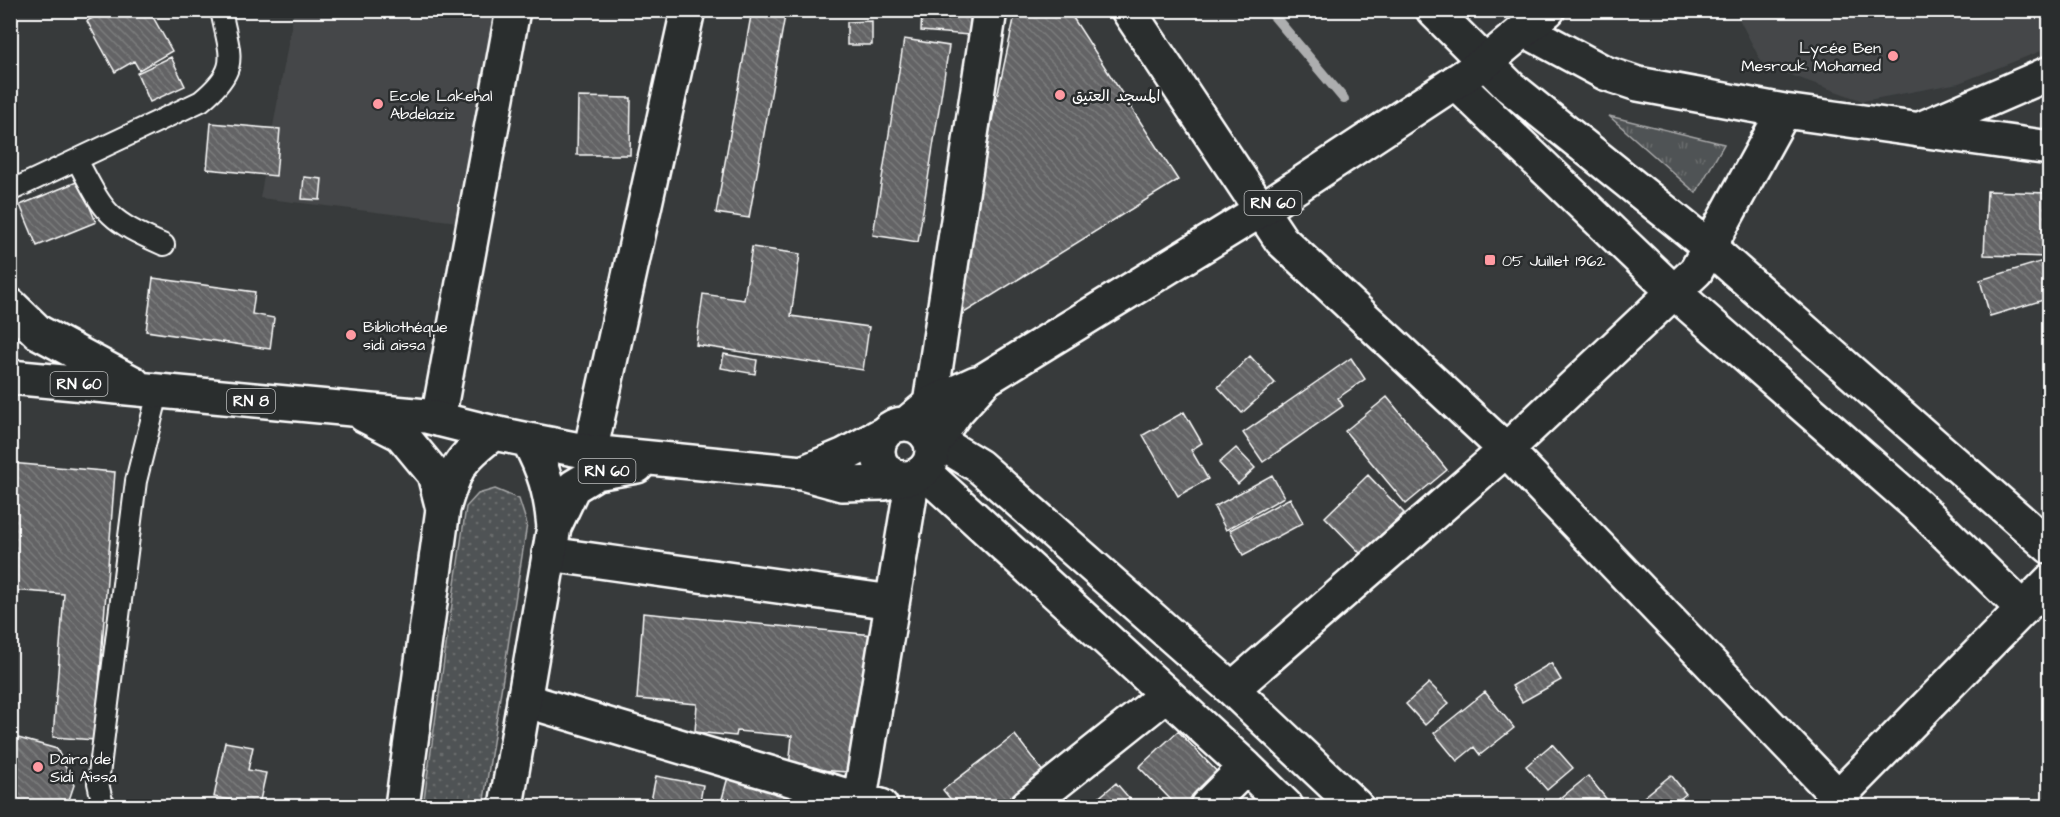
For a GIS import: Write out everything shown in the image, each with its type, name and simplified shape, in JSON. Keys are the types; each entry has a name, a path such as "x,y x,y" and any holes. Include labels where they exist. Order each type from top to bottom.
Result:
{"street":[{"path":"438,419 513,10"},
{"path":"590,452 688,10"},
{"path":"524,700 866,804 892,602 921,442 990,10"},
{"path":"1128,10 1281,240 1506,450 1840,804 2049,581"},
{"path":"1433,10 1487,61 1510,87 1709,247 2049,547"},
{"path":"1537,20 1605,73 1638,84 1784,111 2049,148"},
{"name":"RN 60","path":"528,440 590,452 802,473 842,484 884,483 921,442 986,380 1261,210 1487,61 1537,20"},
{"path":"1918,130 2049,73"},
{"path":"1455,82 1674,292 1919,507 2023,609"},
{"path":"1232,689 1506,450 1696,271 1784,111"},
{"name":"RN 8","path":"10,305 38,332 153,392 355,410 401,435 434,474 444,509"},
{"name":"RN 60","path":"10,377 153,392"},
{"path":"355,410 426,416 528,440 543,468 551,495 552,540 506,807"},
{"path":"402,807 444,509 452,480 466,453 494,433"},
{"path":"921,442 980,466 1232,689 1356,807"},
{"path":"921,442 1166,694 1286,807"},
{"name":"RN 60","path":"802,473 845,455 921,442"},
{"name":"RN 60","path":"552,540 573,487 596,473 625,467 688,462"},
{"path":"552,540 892,602"},
{"path":"1027,807 1166,694"},
{"path":"1207,807 1246,767"}],"lane":[{"path":"10,192 201,101 221,84 230,70 229,51 221,10"},
{"path":"76,160 100,204 111,218 164,244"},
{"path":"106,807 102,801 98,783 136,481 153,392"}],"shaded area":[{"name":"Lycée Ben Mesrouk Mohamed","path":"1741,10 2049,11 2049,48 1959,83 1863,101 1763,65 1739,19"},
{"name":"Ecole Lakehal Abdelaziz","path":"294,11 497,11 458,222 260,198"}],"green space":[{"path":"1609,116 1724,144 1696,193"},
{"path":"495,489 519,499 527,524 483,806 423,806 466,507 478,494"}],"building":[{"path":"106,10 149,10 172,51 139,70 134,61 115,72 87,21"},
{"path":"752,10 786,10 749,218 716,213"},
{"path":"922,10 971,10 969,35 921,31"},
{"name":"المسجد العتيق","path":"1016,10 1068,10 1178,180 943,326 957,281"},
{"path":"872,21 872,45 847,45 847,22"},
{"path":"904,39 949,46 918,242 873,235"},
{"path":"171,57 185,86 150,102 137,73"},
{"path":"578,97 631,98 630,155 577,155"},
{"path":"211,123 280,129 276,176 207,169"},
{"path":"304,177 322,179 320,200 302,199"},
{"path":"79,181 96,222 37,246 20,205"},
{"path":"1987,191 2048,193 2046,257 1984,255"},
{"path":"752,247 800,254 791,316 869,327 863,370 696,345 703,294 744,300"},
{"path":"2050,259 2050,298 1990,316 1980,280"},
{"path":"153,278 255,292 252,314 274,318 270,349 146,331"},
{"path":"724,354 757,360 755,374 721,368"},
{"path":"1250,356 1275,383 1242,413 1218,387"},
{"path":"1351,358 1365,379 1338,398 1343,406 1263,462 1243,433"},
{"path":"1387,397 1447,470 1406,504 1345,431"},
{"path":"1184,412 1202,443 1191,450 1208,479 1178,496 1143,435"},
{"path":"1236,448 1255,468 1238,484 1219,463"},
{"path":"10,463 115,472 95,740 53,737 64,594 10,590"},
{"path":"1272,475 1284,497 1226,530 1214,507"},
{"path":"1368,475 1404,513 1361,554 1325,517"},
{"path":"1290,498 1303,523 1243,555 1230,530"},
{"path":"643,613 874,635 862,773 789,768 792,736 737,731 736,736 695,732 697,704 637,699"},
{"path":"1551,663 1561,680 1522,702 1512,686"},
{"path":"1429,683 1449,703 1425,725 1406,704"},
{"path":"1485,692 1514,728 1480,755 1474,747 1457,761 1434,733"},
{"path":"1178,731 1222,777 1190,806 1177,806 1139,767"},
{"path":"1015,735 1044,773 999,806 956,806 943,790"},
{"name":"Daira de Sidi Aissa","path":"11,736 57,749 74,785 67,806 10,806"},
{"path":"225,742 253,747 248,770 266,773 259,805 214,797"},
{"path":"1552,744 1573,768 1547,790 1526,766"},
{"path":"1671,775 1686,794 1671,806 1633,806"},
{"path":"656,776 703,785 699,806 650,806"},
{"path":"1588,776 1612,806 1551,806"},
{"path":"728,777 835,806 720,806"},
{"path":"1116,783 1136,806 1089,806"}],"waterway":[{"path":"1269,10 1344,99"}],"place":[{"name":"Lycée Ben Mesrouk Mohamed","path":"1893,56"},
{"name":"المسجد العتيق","path":"1060,95"},
{"name":"Ecole Lakehal Abdelaziz","path":"378,104"},
{"name":"05 Juillet 1962","path":"1490,260"},
{"name":"Bibliothéque sidi aissa","path":"351,335"},
{"name":"Daira de Sidi Aissa","path":"38,767"}]}
